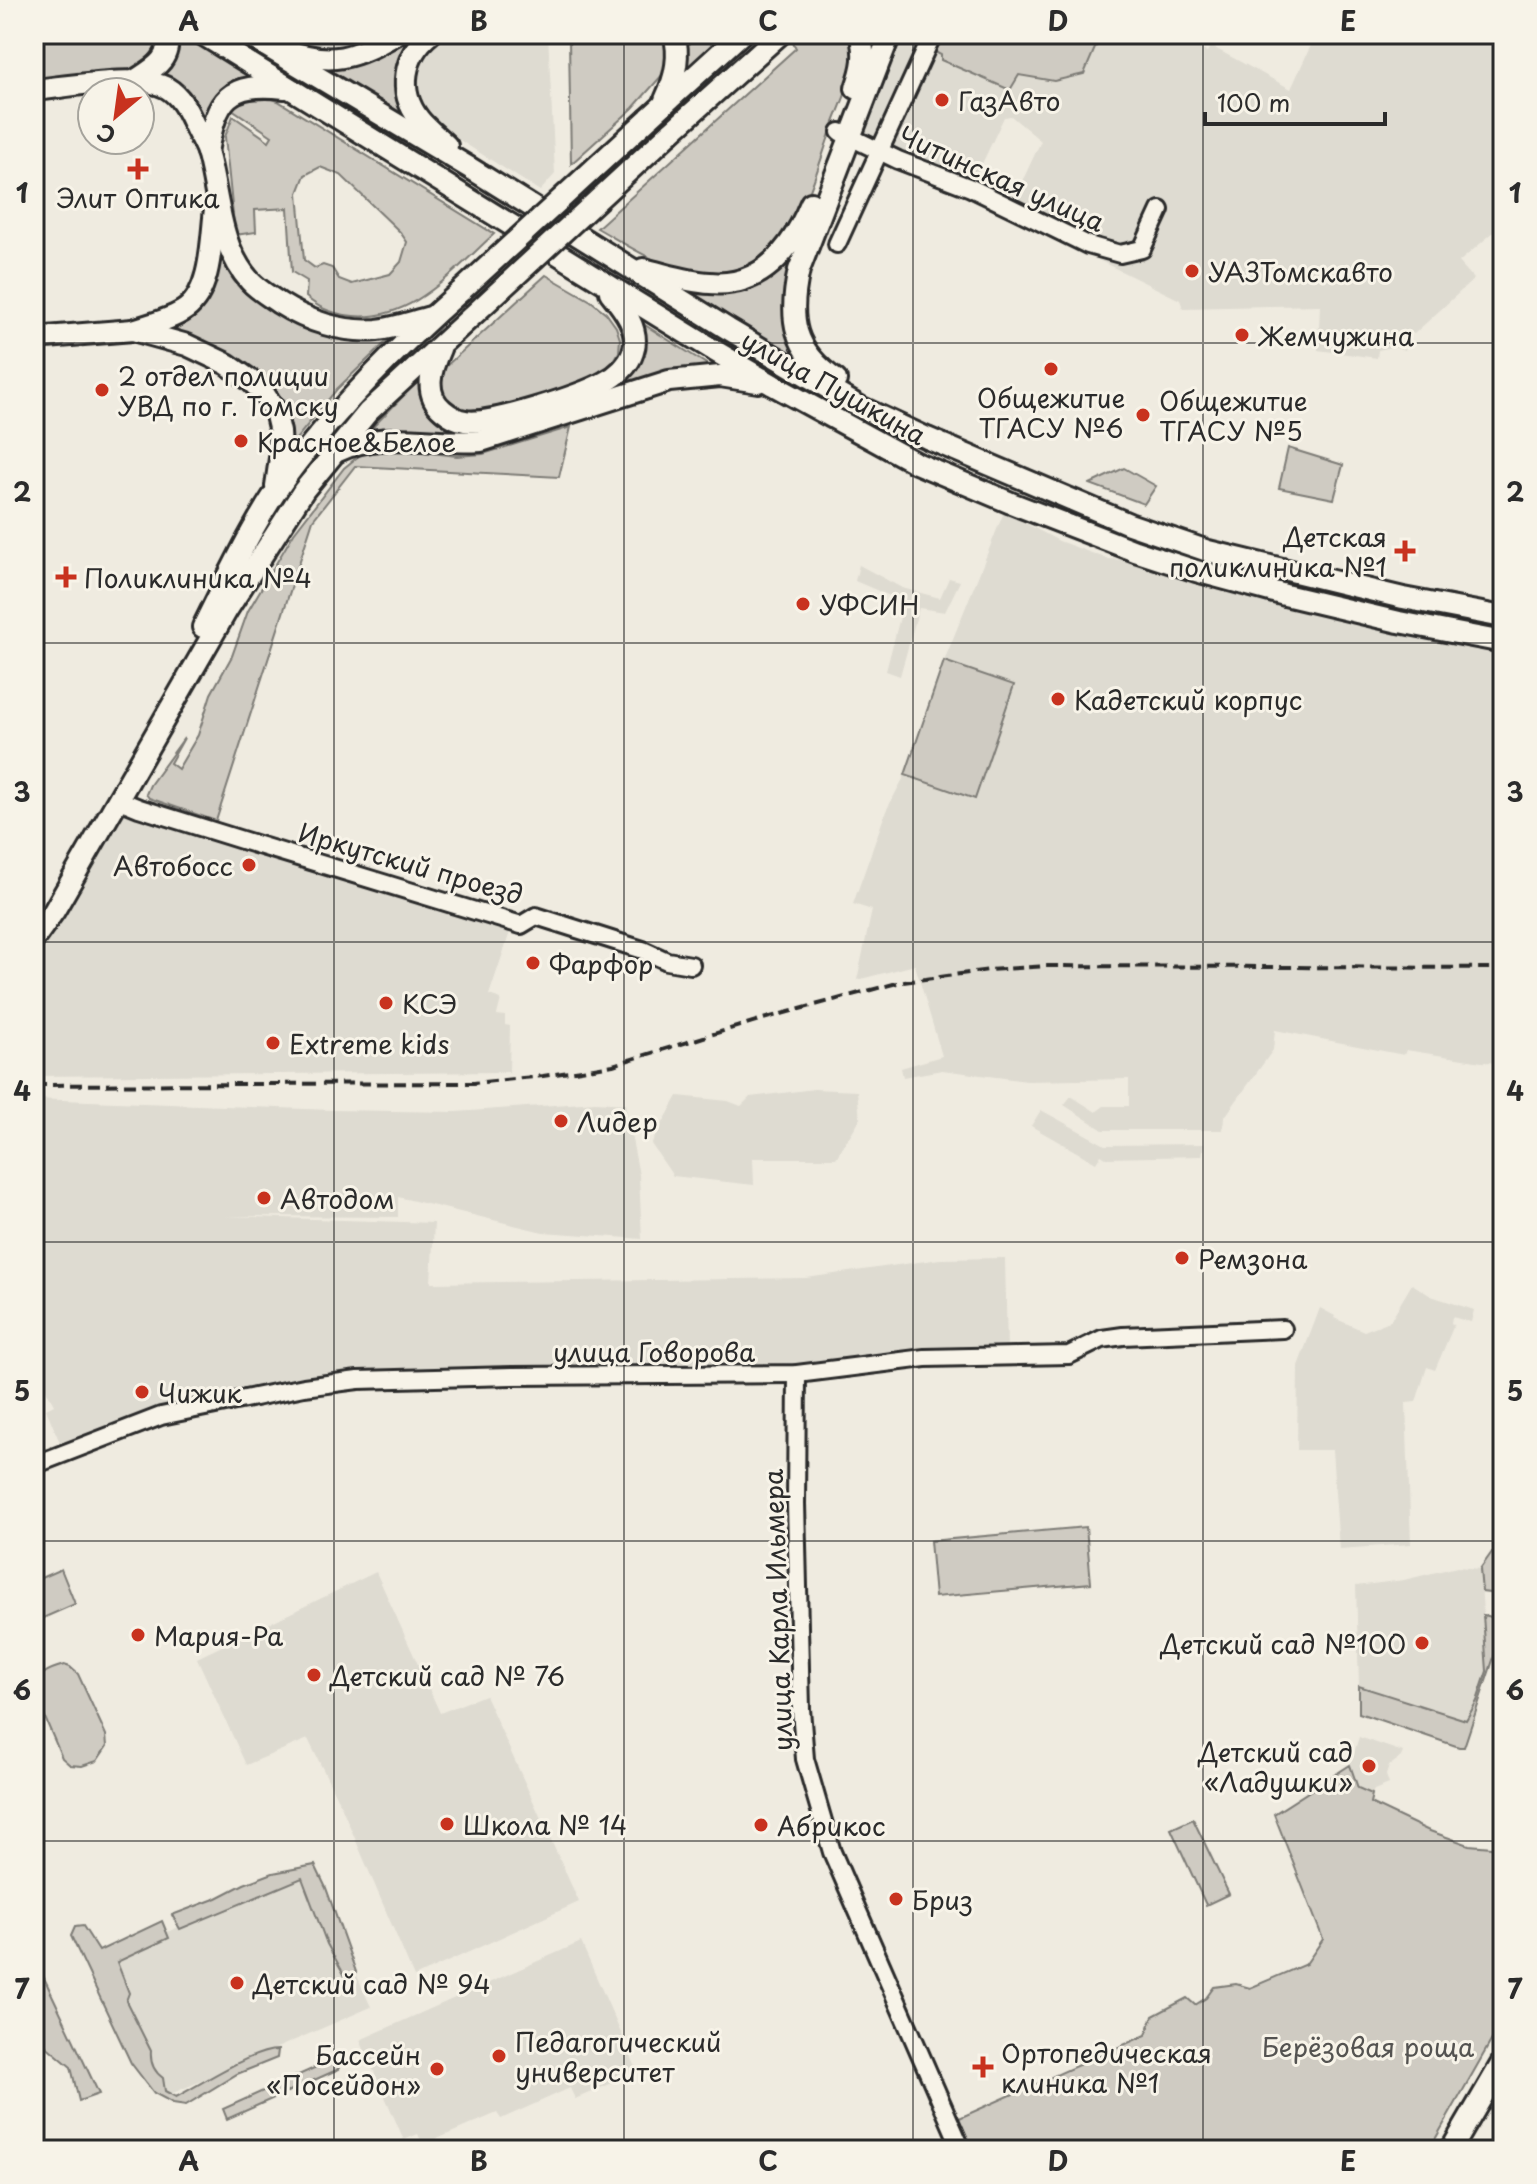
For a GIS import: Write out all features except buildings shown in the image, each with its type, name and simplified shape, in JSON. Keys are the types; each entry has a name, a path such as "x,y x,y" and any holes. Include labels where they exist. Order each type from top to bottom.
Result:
{"main road":[{"path":"141,76 161,62 169,45 167,34"},
{"name":"улица Пушкина","path":"202,34 773,385 916,463 1135,551 1196,571 1399,622 1503,642"},
{"path":"246,34 299,55 326,60 361,53 396,34"},
{"name":"улица Пушкина","path":"246,34 860,407 1129,524 1208,551 1403,598 1503,617"},
{"path":"430,34 410,57 405,79 410,104 419,119 470,168"},
{"path":"656,111 672,84 676,70 678,52 674,34"},
{"path":"117,799 261,515 296,463 347,402 431,317 741,34"},
{"path":"36,934 227,610 304,490 331,455 368,412 780,34"},
{"path":"860,34 865,50 864,65 845,134 799,270 794,304 796,333 803,349 818,368 927,438"},
{"path":"625,264 710,283 730,283 758,273 784,253 798,232 890,34"},
{"path":"156,84 177,96 187,108 207,152 216,201 235,259 249,280 264,293 302,316 337,327 379,329 431,317"},
{"path":"207,152 212,126 228,97 239,89 262,85 288,88"},
{"path":"34,90 76,86"},
{"path":"34,338 133,330 186,309 197,299 203,286 216,201"},
{"path":"444,341 434,363 431,392 438,406 464,421 499,419 574,394 605,382 623,369 633,354 632,327 626,313 603,282"},
{"path":"133,330 206,353 250,380 265,395 275,411 280,432 281,462 275,494"},
{"path":"331,455 355,443 375,439 456,443 481,441 669,381 720,376 773,385"},
{"path":"1451,2150 1503,2061"}],"street":[{"path":"837,244 933,34"},
{"name":"Читинская улица","path":"845,134 971,188 1088,245 1120,254 1142,249 1160,210"},
{"name":"Иркутский проезд","path":"117,799 521,925 536,916 643,950 667,961 691,965"},
{"name":"улица Говорова","path":"34,1465 161,1416 304,1387 358,1380 797,1374 925,1358 1069,1355 1102,1339 1123,1336 1283,1329"},
{"name":"улица Карла Ильмера","path":"797,1374 796,1504 805,1759 832,1852 962,2150"}],"shaded area":[{"path":"281,34 380,34 341,51 307,47"},
{"path":"442,34 548,34 555,174 540,191 450,134 428,117 416,101 415,60"},
{"path":"902,34 1166,34 1207,52 1211,46 1291,89 1316,34 1503,34 1503,224 1459,262 1474,279 1414,334 1410,331 1405,350 1392,347 1378,350 1377,358 1318,350 1320,305 1183,308 1180,300 1084,253 1091,238 1014,199 1041,141 1011,116 1004,117 973,183 901,155 861,134"},
{"path":"1004,512 1059,541 1108,559 1131,560 1201,585 1347,621 1503,653 1503,1063 1406,1050 1404,1055 1275,1030 1273,1050 1224,1118 1223,1130 1103,1130 1064,1105 1071,1096 1096,1112 1104,1106 1129,1106 1129,1079 1027,1081 942,1070 903,1077 901,1068 942,1056 915,965 857,980 872,910 853,904 886,811 905,775 944,661"},
{"path":"859,565 902,588 940,598 949,578 960,581 945,612 919,608 900,676 886,671 904,602 855,581"},
{"path":"125,809 512,926 489,995 501,999 497,1015 505,1016 505,1025 510,1026 509,1072 34,1076 34,955 62,916"},
{"path":"814,1089 857,1091 860,1119 836,1158 753,1158 754,1185 673,1176 651,1144 678,1096 728,1101 741,1106 750,1097"},
{"path":"34,1099 456,1112 596,1102 625,1104 639,1175 642,1239 543,1232 398,1197 398,1217 225,1216 434,1223 431,1283 806,1278 940,1259 1005,1258 1007,1350 796,1364 667,1363 357,1371 291,1381 156,1409 61,1445 46,1409 54,1405 34,1368"},
{"path":"1041,1110 1105,1145 1204,1144 1202,1156 1106,1158 1101,1155 1096,1163 1031,1126"},
{"path":"1412,1284 1431,1296 1474,1310 1471,1322 1452,1317 1451,1323 1454,1325 1435,1370 1427,1367 1416,1402 1406,1403 1411,1544 1339,1549 1332,1450 1297,1450 1298,1366 1320,1308 1364,1331 1390,1321"},
{"name":"Детский сад №100","path":"1457,1567 1480,1569 1487,1671 1477,1701 1466,1720 1359,1686 1356,1586 1404,1580"},
{"path":"376,1572 440,1713 485,1695 579,1902 414,1977 342,1808 308,1739 246,1765 197,1658"},
{"name":"Детский сад «Ладушки»","path":"1359,1737 1403,1752 1389,1766 1386,1775 1389,1784 1374,1790 1372,1794 1358,1788 1350,1765"},
{"name":"Детский сад № 94","path":"310,1870 371,2007 164,2097 103,1960"},
{"name":"Педагогический университет","path":"581,1942 638,2072 575,2099 570,2088 501,2119 497,2113 423,2145 418,2134 404,2140 360,2040"}],"green space":[{"path":"34,34 153,34 157,46 138,70 34,80"},
{"path":"175,34 187,34 259,78 240,82 233,87 204,125 191,94 179,84 161,78"},
{"path":"411,34 419,34 402,56 398,75 411,121 327,69 353,66"},
{"path":"574,34 663,34 668,45 668,58 664,73 633,108 571,164 569,39 574,38"},
{"path":"683,34 726,34 687,71"},
{"path":"799,34 847,34 854,44 855,56 849,82 809,194 794,225 778,244 757,262 736,274 708,276 658,262 597,228 796,48 792,41"},
{"path":"943,34 1101,34 1084,74 1054,81 1019,75 1010,90 941,60 941,55 935,52"},
{"path":"265,96 278,101 494,234 428,293 409,304 368,316 345,315 320,307 306,297 307,281 292,272 288,208 255,210 256,232 235,235 225,137 233,116 269,141 272,136 232,109 243,101","holes":["320,167 341,175 407,242 401,262 390,274 352,284 339,279 332,268 323,265 315,268 304,260 298,193 305,175"]},
{"path":"216,239 225,265 240,288 271,309 332,327 391,337 337,389 288,449 270,390 154,330 172,324"},
{"path":"788,257 794,260 785,300 786,323 801,361 686,289"},
{"path":"546,275 606,313 620,339 619,352 612,364 598,376 516,407 465,416 443,395 440,383 445,367"},
{"path":"637,320 719,372 610,391 632,369"},
{"path":"418,381 422,402 433,417 440,424 468,437 368,432"},
{"path":"571,427 559,477 355,466 313,520 216,821 149,798 146,794 150,785 184,738 170,763 178,769 198,735 211,694 232,656 248,611 294,533 344,468 364,452 406,450 457,456 483,454"},
{"path":"1288,448 1343,465 1334,499 1279,488"},
{"path":"1124,468 1156,486 1144,504 1090,484"},
{"path":"944,661 1014,685 975,799 905,775"},
{"path":"1086,1527 1091,1583 935,1597 930,1541"},
{"path":"1492,1552 1503,1554 1501,1592 1498,1594 1482,1592 1480,1569"},
{"path":"61,1569 75,1604 34,1622 34,1581"},
{"path":"1483,1615 1503,1620 1503,1630 1464,1747 1359,1713 1359,1686 1466,1720 1477,1701 1487,1671"},
{"path":"64,1665 78,1674 106,1735 107,1746 97,1761 82,1766 70,1765 62,1758 34,1692 40,1677"},
{"name":"Берёзовая роща","path":"1350,1765 1358,1788 1372,1794 1370,1803 1427,1830 1469,1845 1503,1848 1503,2020 1429,2150 971,2150 957,2119 1146,2035 1153,2016 1187,1998 1195,2005 1206,1998 1214,1987 1236,1984 1250,1988 1306,1964 1323,1939 1274,1814"},
{"path":"1193,1819 1229,1894 1206,1905 1171,1829"},
{"path":"315,1865 356,1972 345,1976 327,1944 302,1878 180,1929 172,1915 273,1873"},
{"path":"162,1921 169,1938 117,1962 129,1993 126,2001 151,2051 153,2066 163,2078 165,2091 176,2097 241,2061 278,2050 277,2058 237,2074 186,2105 173,2103 154,2093 131,2063 71,1936 75,1927 83,1926 99,1951"},
{"path":"36,1961 99,2094 79,2101 71,2067 45,2045 34,2008"},
{"path":"334,2059 339,2069 227,2119 223,2109"}],"railway":[{"path":"34,1085 474,1083 543,1076 613,1065 759,1020 897,983 989,970 1046,966 1503,968"}],"place":[{"name":"ГазАвто","path":"942,100"},
{"name":"Элит Оптика","path":"138,169"},
{"name":"УАЗТомскавто","path":"1192,271"},
{"name":"Жемчужина","path":"1242,335"},
{"name":"Общежитие ТГАСУ №6","path":"1051,369"},
{"name":"2 отдел полиции УВД по г. Томску","path":"102,390"},
{"name":"Общежитие ТГАСУ №5","path":"1143,415"},
{"name":"Красное&Белое","path":"241,441"},
{"name":"Детская поликлиника №1","path":"1405,551"},
{"name":"Поликлиника №4","path":"66,577"},
{"name":"УФСИН","path":"803,604"},
{"name":"Кадетский корпус","path":"1058,699"},
{"name":"Автобосс","path":"249,865"},
{"name":"Фарфор","path":"533,963"},
{"name":"КСЭ","path":"386,1003"},
{"name":"Extreme kids","path":"273,1043"},
{"name":"Лидер","path":"561,1121"},
{"name":"Автодом","path":"264,1198"},
{"name":"Ремзона","path":"1182,1258"},
{"name":"Чижик","path":"142,1392"},
{"name":"Мария-Ра","path":"138,1635"},
{"name":"Детский сад №100","path":"1422,1643"},
{"name":"Детский сад № 76","path":"314,1675"},
{"name":"Детский сад «Ладушки»","path":"1369,1766"},
{"name":"Школа № 14","path":"447,1824"},
{"name":"Абрикос","path":"761,1825"},
{"name":"Бриз","path":"896,1899"},
{"name":"Детский сад № 94","path":"237,1983"},
{"name":"Педагогический университет","path":"499,2056"},
{"name":"Ортопедическая клиника №1","path":"983,2067"},
{"name":"Бассейн «Посейдон»","path":"437,2069"}]}
